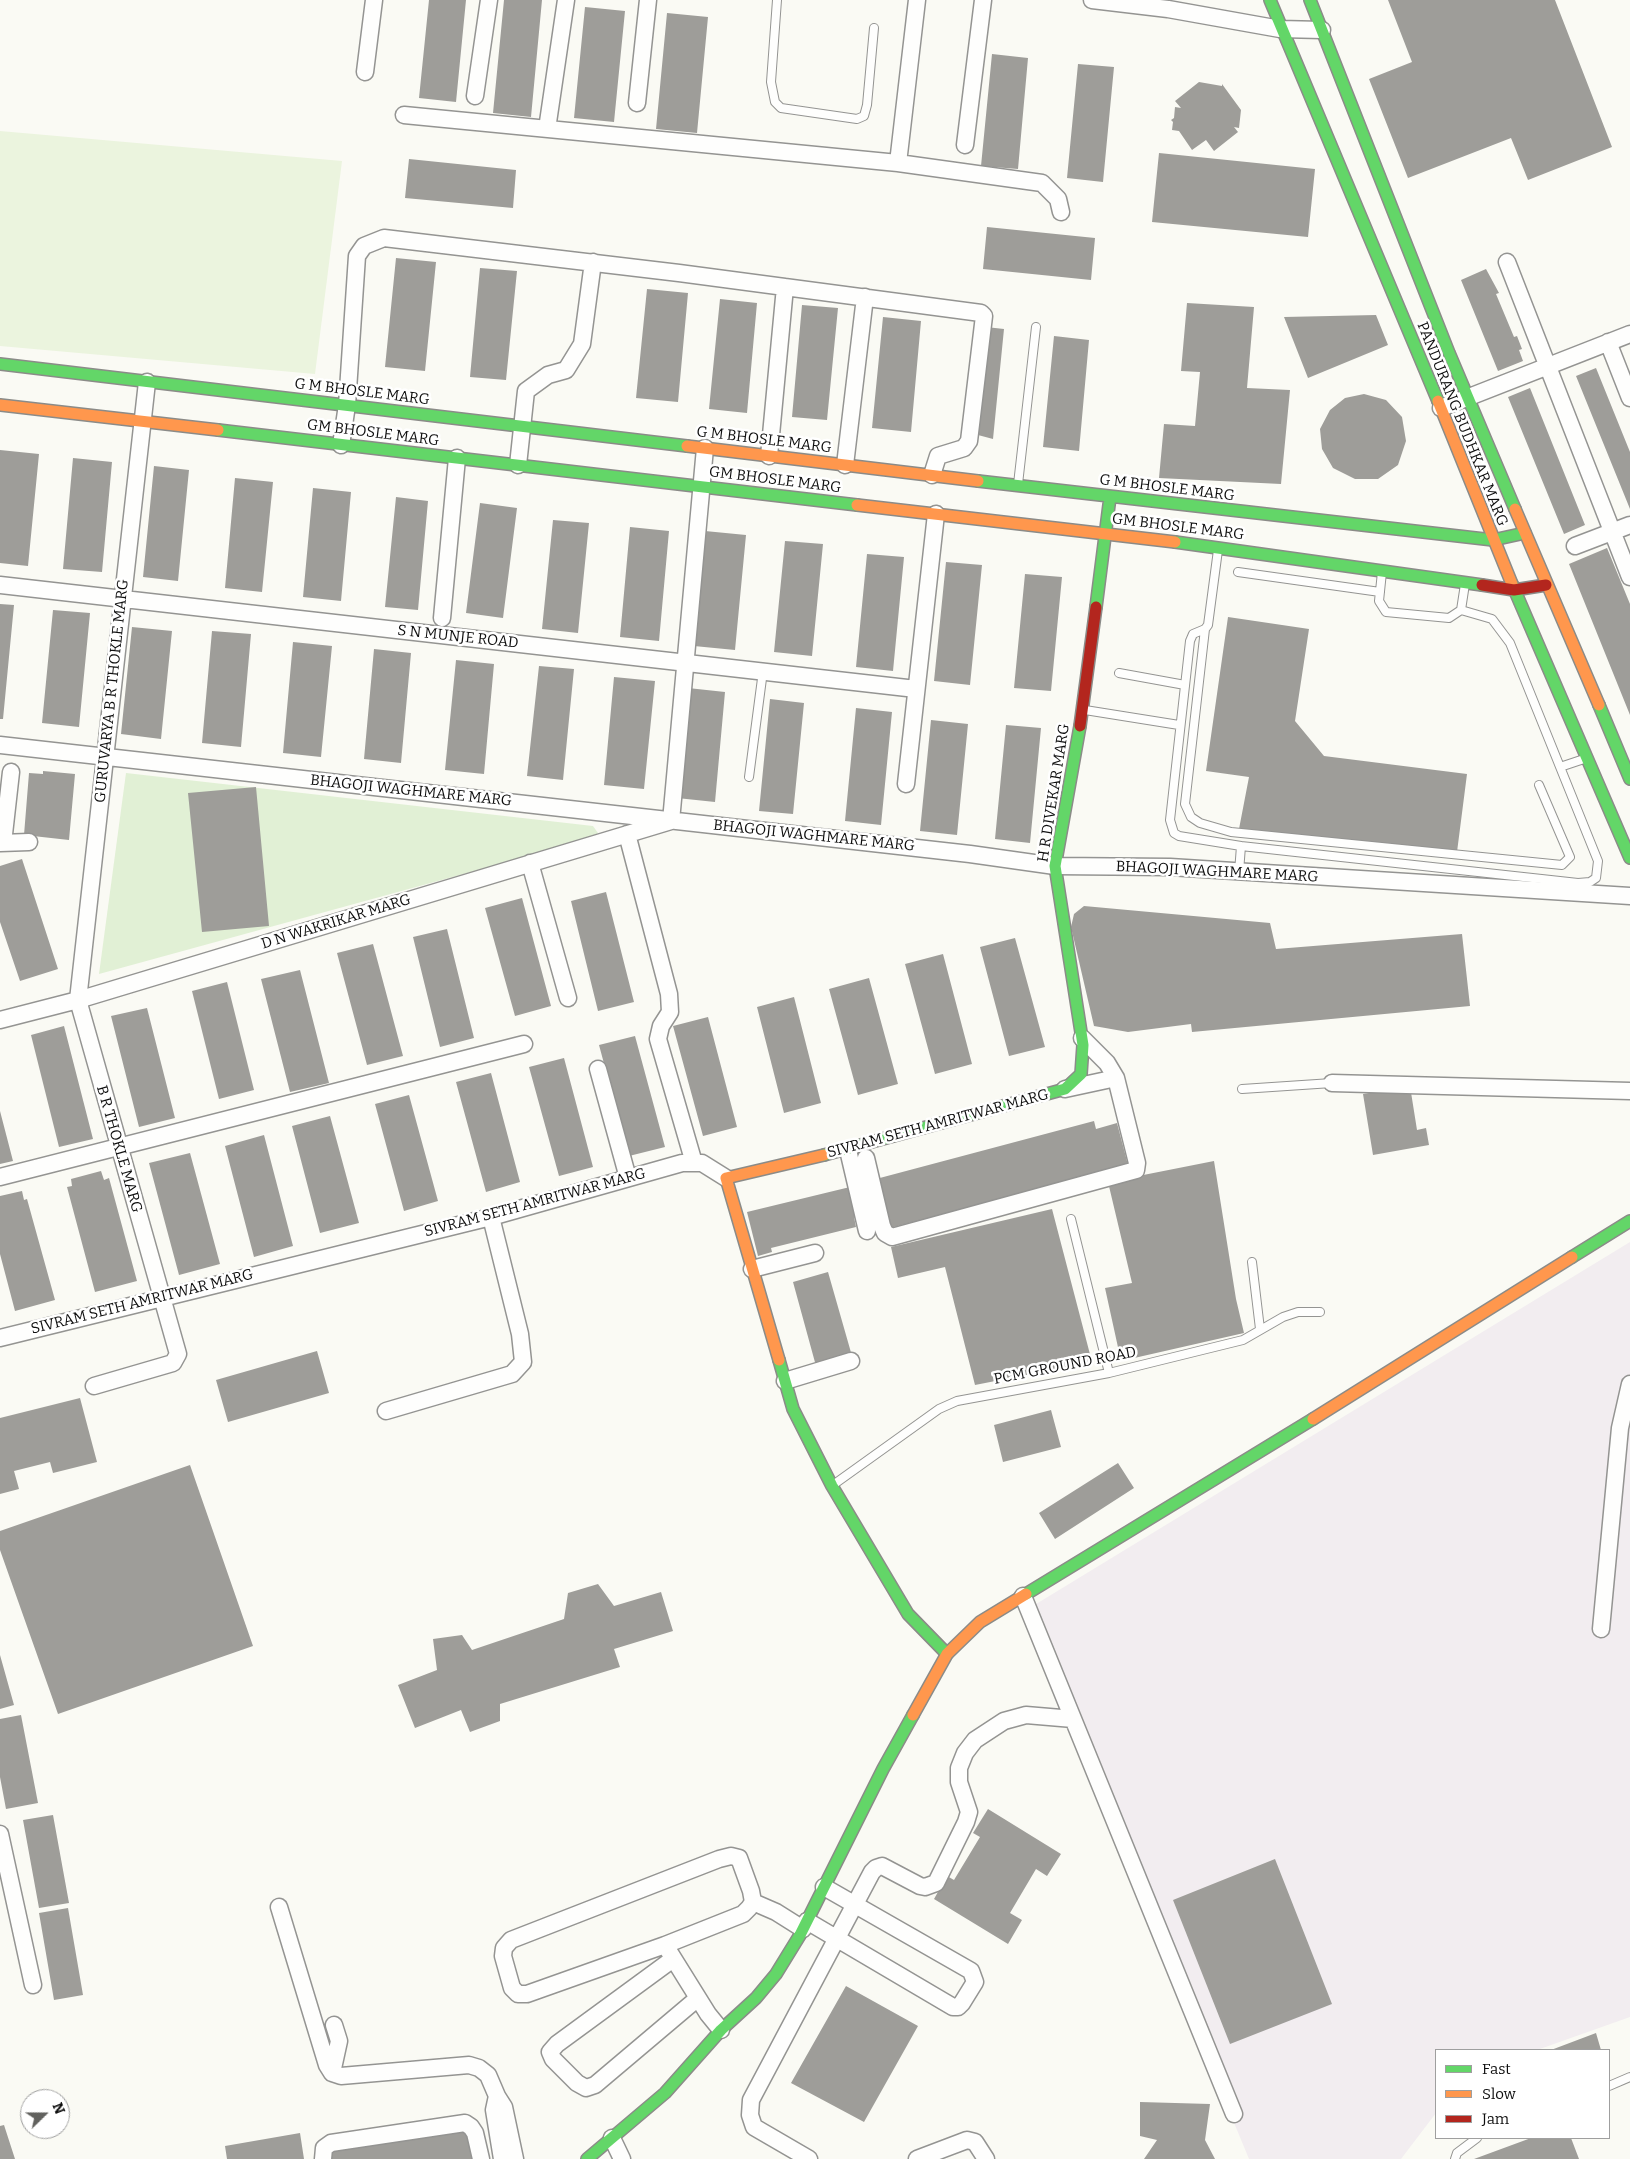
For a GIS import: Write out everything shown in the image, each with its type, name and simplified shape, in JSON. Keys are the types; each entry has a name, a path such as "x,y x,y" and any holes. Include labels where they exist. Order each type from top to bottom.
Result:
{"main road":[{"name":"PANDURANG BUDHKAR MARG","path":"1270,0 1280,29 1441,408 1514,590 1630,858"},
{"name":"PANDURANG BUDHKAR MARG","path":"1310,0 1322,30 1351,129 1468,396 1546,585 1630,779"},
{"path":"1327,140 1351,129"},
{"name":"G M BHOSLE MARG","path":"0,364 1494,540 1525,533"},
{"name":"GM BHOSLE MARG","path":"0,405 1218,546 1514,590 1546,585"},
{"name":"H R DIVEKAR MARG","path":"1066,1089 1080,1074 1082,1038 1055,866 1083,710 1110,496"},
{"name":"SIVRAM SETH AMRITWAR MARG","path":"726,1178 848,1150 1066,1089"},
{"path":"726,1178 793,1409 832,1486 908,1614 947,1654"},
{"path":"595,2156 612,2138 665,2093 721,2030 756,1998 776,1974 805,1925 883,1769 947,1654 980,1622 1331,1408 1630,1220"}],"street":[{"path":"365,72 374,0"},
{"path":"475,96 489,0"},
{"path":"547,129 566,0"},
{"path":"638,103 648,0"},
{"path":"898,163 917,0"},
{"path":"965,145 983,0"},
{"path":"1092,0 1168,9 1280,29 1322,30"},
{"path":"404,115 898,163 1042,183 1058,199 1061,212"},
{"path":"341,445 347,405 357,256 364,246 384,238 593,262 981,313 984,316 969,441 964,448 938,456 932,467 932,475"},
{"path":"518,465 526,391 548,375 566,370 582,344 593,262"},
{"path":"1507,262 1630,576"},
{"path":"769,456 785,287"},
{"path":"845,465 865,297"},
{"path":"1441,408 1630,334"},
{"path":"1608,342 1630,398"},
{"name":"GURUVARYA B R THOKLE MARG","path":"78,1000 148,382"},
{"path":"671,820 705,448"},
{"path":"442,618 457,458"},
{"path":"906,784 936,514"},
{"path":"1575,546 1630,525"},
{"name":"S N MUNJE ROAD","path":"0,584 916,688"},
{"name":"BHAGOJI WAGHMARE MARG","path":"0,745 970,854 1055,866 1170,867 1239,872 1365,870 1630,896"},
{"path":"12,772 1,843 29,842"},
{"name":"D N WAKRIKAR MARG","path":"0,1020 78,1000 671,820"},
{"path":"627,834 669,994 670,1012 661,1026 658,1038 694,1163 702,1164 726,1178"},
{"path":"530,863 568,998"},
{"name":"B R THOKLE MARG","path":"78,1000 178,1354 177,1359 173,1363 94,1386"},
{"path":"866,1158 882,1226 885,1233 892,1237 1136,1170 1137,1163 1116,1078 1107,1063 1082,1038"},
{"path":"0,1177 524,1044"},
{"path":"598,1069 628,1178"},
{"path":"1066,1089 1116,1078"},
{"path":"1332,1083 1630,1091"},
{"path":"848,1150 867,1230"},
{"name":"SIVRAM SETH AMRITWAR MARG","path":"0,1338 491,1217 682,1163 694,1163"},
{"path":"386,1411 512,1374 523,1362 520,1334 491,1217"},
{"path":"752,1269 815,1253"},
{"path":"785,1381 851,1361"},
{"path":"1601,1629 1620,1428 1630,1384"},
{"path":"1023,1596 1234,2114"},
{"path":"809,2159 754,2126 750,2115 751,2100 876,1868 888,1868 920,1886 925,1887 936,1883 969,1812 959,1782 959,1768 965,1753 975,1740 1004,1721 1026,1715 1073,1719"},
{"path":"0,1834 33,1984"},
{"path":"731,1856 739,1858 742,1863 753,1902 743,1914 669,1952 527,1994 518,1994 512,1988 503,1956 504,1948 511,1940 731,1856"},
{"path":"753,1902 837,1938 953,2007 958,2007 962,2003 975,1982 971,1971 824,1887"},
{"path":"279,1907 327,2065 332,2073 341,2076 469,2065 479,2068 488,2075 504,2107 515,2159"},
{"path":"669,1952 721,2030"},
{"path":"669,1952 557,2044 550,2052 553,2059 577,2083 586,2088 595,2085 698,1998"},
{"path":"332,2073 339,2041 334,2025"},
{"path":"497,2096 494,2110 502,2159"},
{"path":"323,2159 324,2148 331,2143 465,2123 472,2126 475,2133 480,2159"},
{"path":"612,2138 622,2159"},
{"path":"918,2159 967,2140 975,2142 986,2159"}],"lane":[{"path":"777,0 771,82 775,102 781,108 857,119 864,116 867,105 874,28"},
{"path":"1018,485 1036,327"},
{"path":"1218,546 1208,625 1205,629 1185,804 1191,817 1200,823 1231,832 1562,865 1570,857 1539,785"},
{"path":"1382,570 1380,606 1386,612 1443,619 1456,615 1461,610 1465,582"},
{"path":"1238,572 1380,592"},
{"path":"1205,629 1193,634 1190,641 1179,725 1171,827 1179,836 1365,870 1578,883 1590,882 1596,878 1598,861 1505,634 1492,619 1461,610"},
{"path":"749,777 763,671"},
{"path":"1119,673 1185,685"},
{"path":"1083,710 1179,725"},
{"path":"1560,767 1587,758"},
{"path":"1239,872 1241,846"},
{"path":"1242,1089 1332,1083"},
{"path":"1071,1219 1109,1373"},
{"path":"1252,1262 1260,1329"},
{"name":"PCM GROUND ROAD","path":"832,1486 939,1409 956,1401 1109,1373 1243,1340 1274,1321 1298,1312 1320,1312"},
{"path":"1610,2086 1630,2077"},
{"path":"1456,2159 1457,2153 1476,2139"}],"shaded area":[{"path":"1630,1242 1630,2017 1540,2049 1435,2049 1435,2114 1401,2159 1249,2159 1023,1612"}],"green space":[{"path":"0,131 342,161 315,374 0,346"},
{"path":"126,773 593,826 598,833 591,839 99,974"}],"building":[{"path":"429,0 466,0 456,102 419,98"},
{"path":"504,0 542,0 531,117 493,113"},
{"path":"1388,0 1555,0 1612,147 1528,180 1511,138 1408,178 1369,79 1412,62"},
{"path":"585,7 625,11 614,122 574,118"},
{"path":"667,13 708,17 697,133 656,129"},
{"path":"992,54 1028,58 1018,169 981,166"},
{"path":"1078,64 1114,67 1103,182 1067,178"},
{"path":"1199,82 1222,86 1222,84 1241,110 1239,128 1234,127 1238,132 1214,151 1206,140 1192,150 1179,131 1172,130 1173,122 1171,120 1174,118 1175,107 1181,108 1175,101"},
{"path":"1159,153 1315,169 1308,237 1152,222"},
{"path":"409,159 516,170 513,208 405,198"},
{"path":"987,227 1095,238 1091,280 983,269"},
{"path":"396,258 436,262 425,371 385,367"},
{"path":"480,268 517,271 506,380 470,377"},
{"path":"1486,269 1499,293 1496,294 1514,337 1517,336 1522,349 1519,350 1523,361 1498,371 1461,280"},
{"path":"647,289 688,293 678,402 636,398"},
{"path":"720,299 757,303 747,413 709,409"},
{"path":"1187,303 1254,307 1247,388 1290,390 1281,484 1159,478 1164,424 1195,426 1200,372 1181,371"},
{"path":"802,305 838,308 827,420 792,417"},
{"path":"1376,315 1388,345 1308,378 1284,317"},
{"path":"883,317 921,321 911,432 872,428"},
{"path":"986,327 1004,329 993,439 978,435"},
{"path":"1054,336 1089,340 1079,451 1043,447"},
{"path":"1596,368 1630,452 1630,509 1576,376"},
{"path":"1530,388 1585,525 1564,534 1508,397"},
{"path":"1364,394 1386,400 1402,417 1406,441 1398,465 1378,479 1355,479 1333,468 1322,449 1320,429 1330,410 1345,398"},
{"path":"0,450 39,454 28,566 0,563"},
{"path":"73,458 112,462 102,572 63,569"},
{"path":"154,466 189,470 178,581 143,577"},
{"path":"235,478 273,482 262,592 225,588"},
{"path":"313,488 351,492 341,601 303,597"},
{"path":"396,497 428,501 418,610 385,607"},
{"path":"480,503 517,508 503,618 466,613"},
{"path":"553,520 589,523 578,633 542,629"},
{"path":"630,527 669,531 659,641 620,637"},
{"path":"705,531 746,535 735,650 694,646"},
{"path":"785,541 823,544 812,656 774,652"},
{"path":"1607,548 1630,604 1630,715 1569,564"},
{"path":"867,554 904,557 893,671 856,667"},
{"path":"946,562 982,565 970,685 934,681"},
{"path":"1025,574 1062,577 1051,691 1014,688"},
{"path":"0,604 14,605 3,719 0,719"},
{"path":"53,610 90,613 79,727 42,723"},
{"path":"1228,617 1309,629 1295,721 1324,756 1467,774 1457,852 1239,829 1249,777 1206,771"},
{"path":"132,627 172,631 161,739 121,734"},
{"path":"212,631 251,634 241,747 202,743"},
{"path":"293,642 332,646 321,757 283,753"},
{"path":"374,649 411,653 401,763 364,759"},
{"path":"456,660 494,664 484,774 445,770"},
{"path":"539,666 574,669 563,780 527,776"},
{"path":"614,677 655,681 644,789 604,785"},
{"path":"688,688 725,692 715,802 677,798"},
{"path":"770,699 804,703 793,814 759,811"},
{"path":"856,708 892,712 881,825 845,821"},
{"path":"931,720 968,724 957,835 920,831"},
{"path":"1006,725 1041,728 1030,843 995,839"},
{"path":"43,771 75,774 69,840 24,835 29,773 43,774"},
{"path":"256,787 269,926 202,932 188,793"},
{"path":"22,859 58,969 20,981 0,922 0,866"},
{"path":"606,892 634,1002 598,1011 571,901"},
{"path":"522,898 551,1006 515,1016 485,908"},
{"path":"1084,906 1270,923 1276,949 1462,934 1470,1006 1192,1032 1191,1024 1128,1032 1094,1026 1071,927 1074,914"},
{"path":"447,929 474,1038 440,1047 413,937"},
{"path":"1015,938 1045,1047 1009,1056 980,947"},
{"path":"373,944 403,1056 367,1065 337,953"},
{"path":"943,954 972,1064 935,1074 905,964"},
{"path":"300,970 329,1083 290,1092 261,979"},
{"path":"869,978 898,1084 858,1095 829,989"},
{"path":"227,982 254,1090 219,1099 192,991"},
{"path":"794,997 821,1103 784,1113 757,1007"},
{"path":"147,1008 175,1118 139,1127 111,1016"},
{"path":"708,1017 737,1127 703,1136 673,1026"},
{"path":"64,1026 93,1139 59,1147 31,1035"},
{"path":"635,1036 665,1147 629,1156 599,1045"},
{"path":"564,1058 593,1167 559,1176 529,1067"},
{"path":"491,1073 520,1182 486,1192 456,1082"},
{"path":"1410,1086 1417,1130 1426,1128 1429,1145 1373,1155 1363,1094"},
{"path":"409,1095 438,1201 404,1211 375,1104"},
{"path":"0,1111 13,1161 0,1164"},
{"path":"330,1116 359,1223 320,1233 292,1126"},
{"path":"1094,1121 1096,1129 1117,1123 1128,1165 890,1228 876,1179"},
{"path":"264,1135 293,1246 254,1257 225,1146"},
{"path":"190,1153 220,1264 179,1275 149,1163"},
{"path":"1214,1161 1236,1299 1244,1333 1121,1361 1105,1288 1132,1283 1108,1182"},
{"path":"101,1171 104,1180 109,1178 137,1281 95,1292 67,1187 72,1186 71,1179"},
{"path":"850,1187 857,1215 854,1217 856,1227 771,1248 772,1252 758,1256 747,1212"},
{"path":"22,1191 24,1200 27,1199 55,1300 15,1311 0,1254 0,1196"},
{"path":"1052,1209 1092,1362 975,1385 945,1267 898,1278 891,1247"},
{"path":"828,1272 852,1356 816,1366 793,1282"},
{"path":"317,1351 329,1393 228,1422 216,1380"},
{"path":"80,1398 97,1462 53,1473 50,1462 14,1471 19,1489 0,1494 0,1418"},
{"path":"1051,1410 1061,1447 1003,1462 994,1425"},
{"path":"1118,1463 1134,1488 1055,1539 1039,1513"},
{"path":"190,1465 253,1646 58,1714 0,1550 0,1531"},
{"path":"598,1584 614,1606 661,1592 673,1631 614,1649 620,1667 500,1704 500,1721 470,1732 461,1710 415,1728 398,1685 437,1670 433,1639 462,1635 472,1650 564,1619 568,1593"},
{"path":"0,1655 14,1705 0,1709"},
{"path":"21,1715 38,1803 6,1809 0,1777 0,1719"},
{"path":"988,1809 1061,1854 1047,1876 1036,1869 1010,1913 1022,1920 1008,1944 934,1899 947,1876 954,1880 980,1837 973,1833"},
{"path":"53,1815 69,1903 39,1908 23,1820"},
{"path":"1275,1859 1332,2004 1230,2044 1173,1900"},
{"path":"68,1908 83,1995 54,2000 39,1913"},
{"path":"846,1986 918,2026 864,2122 791,2083"},
{"path":"1596,2033 1601,2049 1554,2049"},
{"path":"1140,2102 1210,2104 1205,2140 1215,2159 1144,2159 1157,2140 1140,2136"},
{"path":"4,2125 15,2159 0,2159 0,2126"},
{"path":"470,2131 474,2159 331,2159 330,2152"},
{"path":"300,2133 304,2159 227,2159 225,2146"},
{"path":"1528,2139 1571,2139 1579,2159 1474,2159"}],"traffic: fast":[{"path":"1270,0 1438,401"},
{"path":"1310,0 1449,353 1515,509"},
{"path":"0,364 687,446"},
{"path":"218,430 857,505"},
{"path":"978,481 1493,540 1525,533"},
{"path":"1096,607 1110,497"},
{"path":"1175,542 1482,585"},
{"path":"1512,584 1630,858"},
{"path":"1599,705 1630,779"},
{"path":"824,1155 1065,1089 1081,1074 1083,1045 1055,866 1080,726"},
{"path":"1572,1257 1630,1221"},
{"path":"779,1360 793,1409 832,1486 908,1614 947,1654"},
{"path":"1026,1594 1313,1419"},
{"path":"587,2159 665,2093 721,2030 756,1998 776,1974 800,1935 883,1769 913,1715"}],"traffic: slow":[{"path":"1438,401 1512,584"},
{"path":"0,405 218,430"},
{"path":"687,446 978,481"},
{"path":"857,505 1175,542"},
{"path":"1515,509 1599,705"},
{"path":"779,1360 726,1178 824,1155"},
{"path":"1313,1419 1572,1257"},
{"path":"913,1715 947,1654 980,1622 1026,1594"}],"traffic: jam":[{"path":"1482,585 1514,590 1546,585"},
{"path":"1080,726 1096,607"}]}
